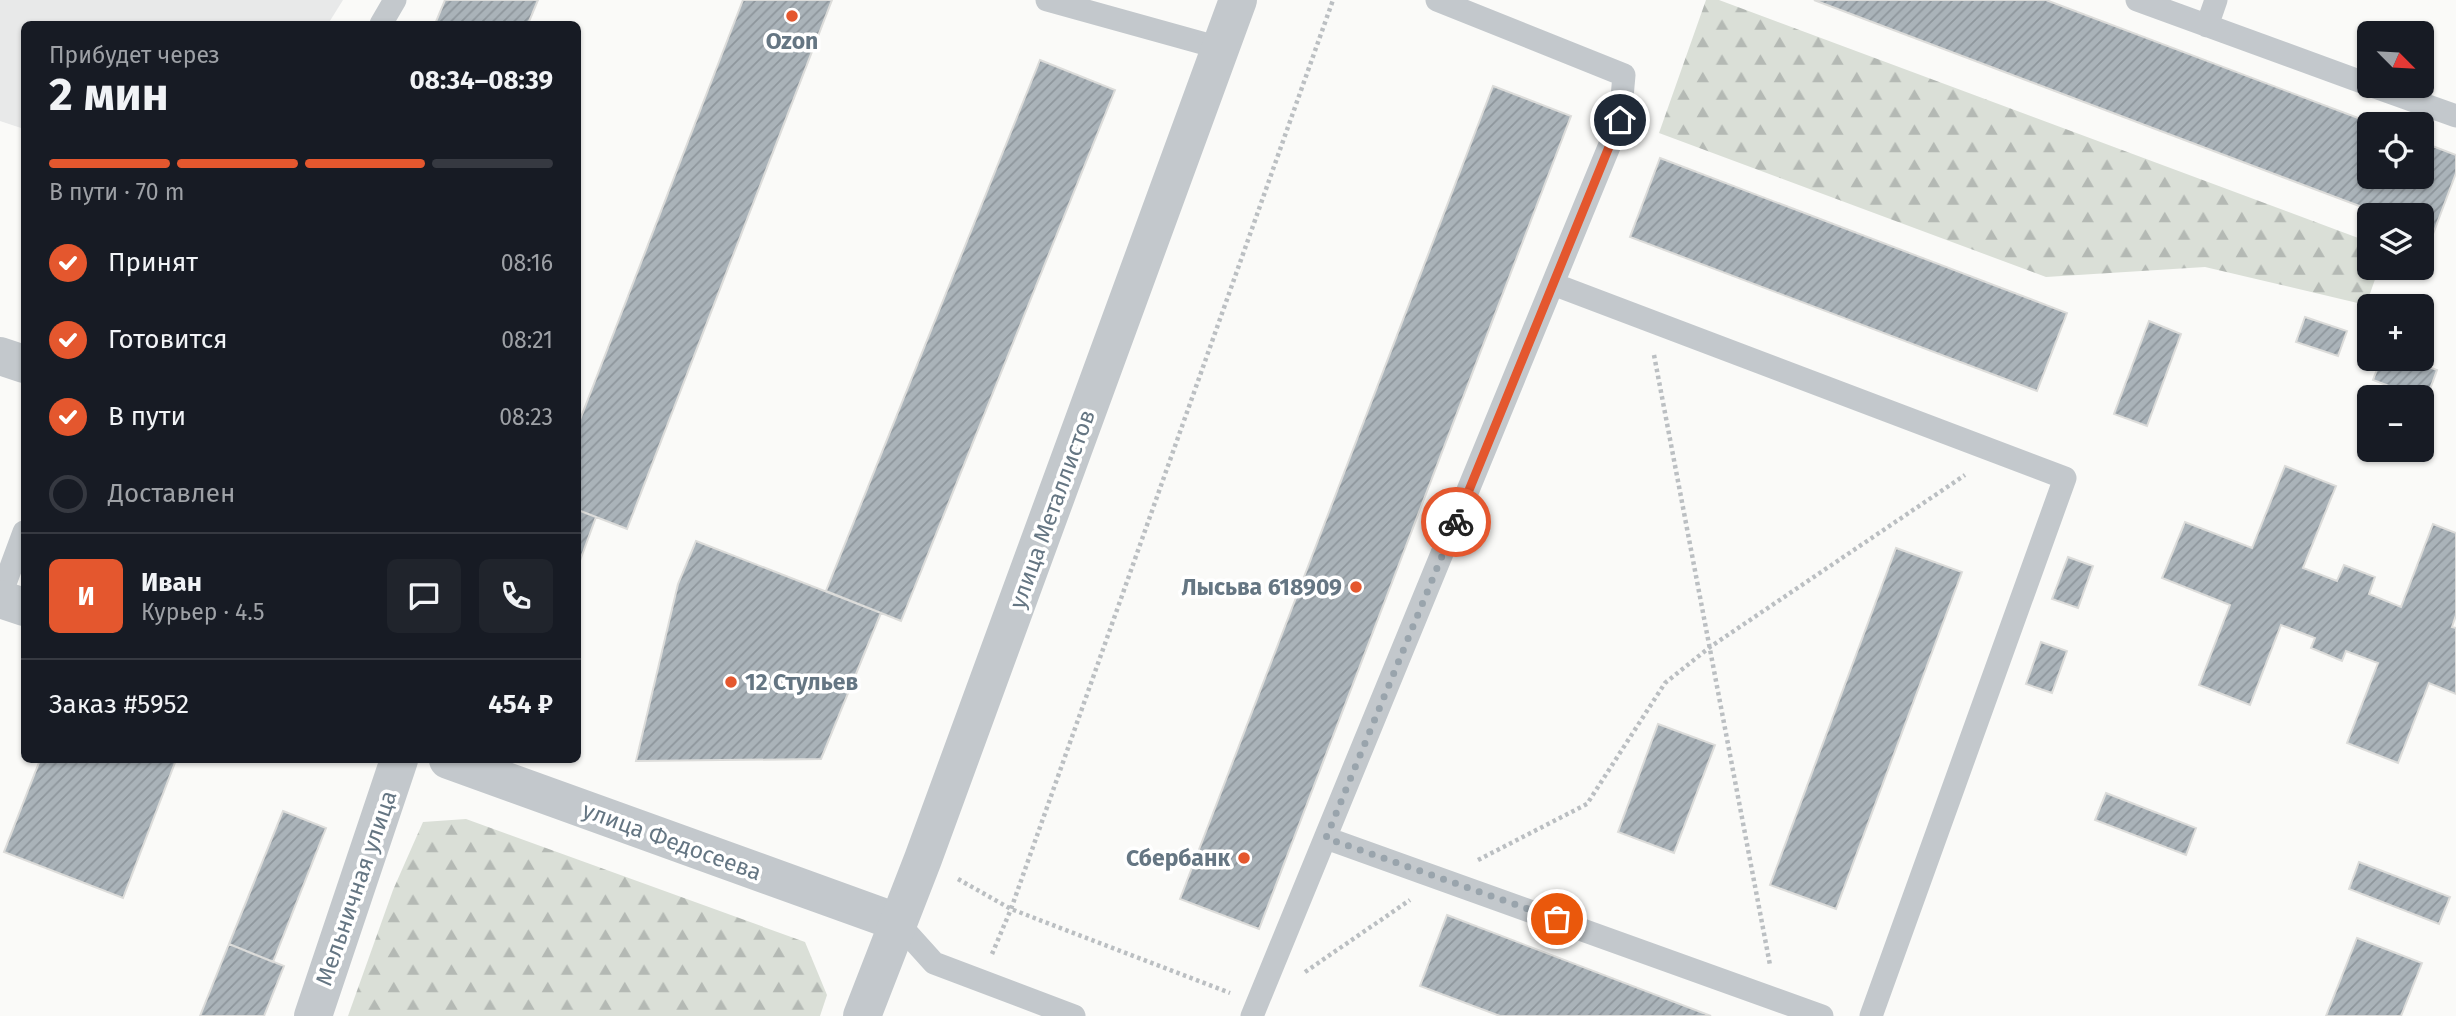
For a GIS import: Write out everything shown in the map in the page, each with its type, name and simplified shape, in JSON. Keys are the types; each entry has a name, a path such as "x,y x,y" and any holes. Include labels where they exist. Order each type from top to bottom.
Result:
{"street":[{"name":"улица Металлистов","path":"862,1016 923,859 1238,0"},
{"path":"0,356 21,363"},
{"path":"0,598 21,606"},
{"name":"Мельничная улица","path":"313,1016 399,763"},
{"name":"улица Федосеева","path":"456,763 897,922"}],"lane":[{"path":"383,21 395,0"},
{"path":"1047,0 1220,48"},
{"path":"1255,1010 1620,120 1624,75 1493,10 1437,0"},
{"path":"2137,0 2357,80"},
{"path":"2207,26 2216,0"},
{"path":"2407,98 2456,116"},
{"path":"1553,284 2065,478 1871,1016"},
{"path":"0,598 21,540"},
{"path":"1326,838 1822,1016"},
{"path":"897,922 934,963 1074,1016"}],"path":[{"path":"980,980 1011,909 1333,0"},
{"path":"1647,320 1777,1000"},
{"path":"923,859 1011,909 1255,1010 1442,878 1587,804 1665,683 1710,647 1998,452"}],"shaded area":[{"path":"0,0 343,0 330,21 21,21 21,128 0,121"}],"green space":[{"path":"1706,0 1719,0 2357,238 2357,280 2375,280 2370,294 2357,294 2357,303 2205,267 2046,277 1659,133"},
{"path":"466,819 805,942 827,995 820,1016 348,1016 393,890 423,822"}],"building":[{"path":"445,0 538,0 529,21 436,21"},
{"path":"743,0 832,0 627,529 581,511 581,417"},
{"path":"1814,0 2046,0 2357,118 2357,189 2434,189 2434,147 2456,155 2456,173 2434,231 2434,203 2357,203 2357,205"},
{"path":"1040,60 1115,90 901,621 826,591"},
{"path":"1493,86 1571,116 1259,929 1180,899"},
{"path":"1660,158 2067,313 2037,391 1630,237"},
{"path":"2305,317 2347,331 2338,356 2296,342"},
{"path":"2149,321 2181,334 2147,426 2114,414"},
{"path":"2437,370 2432,385 2386,385 2373,380 2376,371"},
{"path":"2285,466 2336,486 2303,568 2337,581 2344,565 2375,577 2369,594 2401,607 2433,524 2456,533 2456,615 2452,627 2456,628 2456,694 2429,683 2398,763 2347,743 2378,663 2346,651 2342,661 2311,648 2315,638 2281,625 2250,705 2199,685 2230,605 2162,578 2185,522 2252,548"},
{"path":"581,511 596,517 581,558"},
{"path":"696,541 881,613 821,759 636,761 678,584"},
{"path":"1896,548 1962,572 1836,909 1770,885"},
{"path":"2068,557 2093,566 2078,608 2052,599"},
{"path":"2041,642 2067,651 2052,693 2026,684"},
{"path":"1658,724 1715,745 1674,853 1618,832"},
{"path":"39,763 175,763 123,898 4,852"},
{"path":"2106,793 2196,828 2186,855 2095,820"},
{"path":"283,811 326,828 273,962 229,944"},
{"path":"2359,862 2450,897 2439,924 2349,889"},
{"path":"1447,915 1711,1016 1500,1016 1420,986"},
{"path":"2357,938 2422,963 2401,1016 2326,1016"},
{"path":"229,944 284,966 264,1016 200,1016"}],"way so far":[{"path":"1456,522 1326,838 1557,919"}],"place":[{"name":"Ozon","path":"792,16"},
{"name":"Лысьва 618909","path":"1356,587"},
{"name":"12 Стульев","path":"731,682"},
{"name":"Сбербанк","path":"1244,858"}],"route":[{"path":"1456,522 1620,120"}]}
